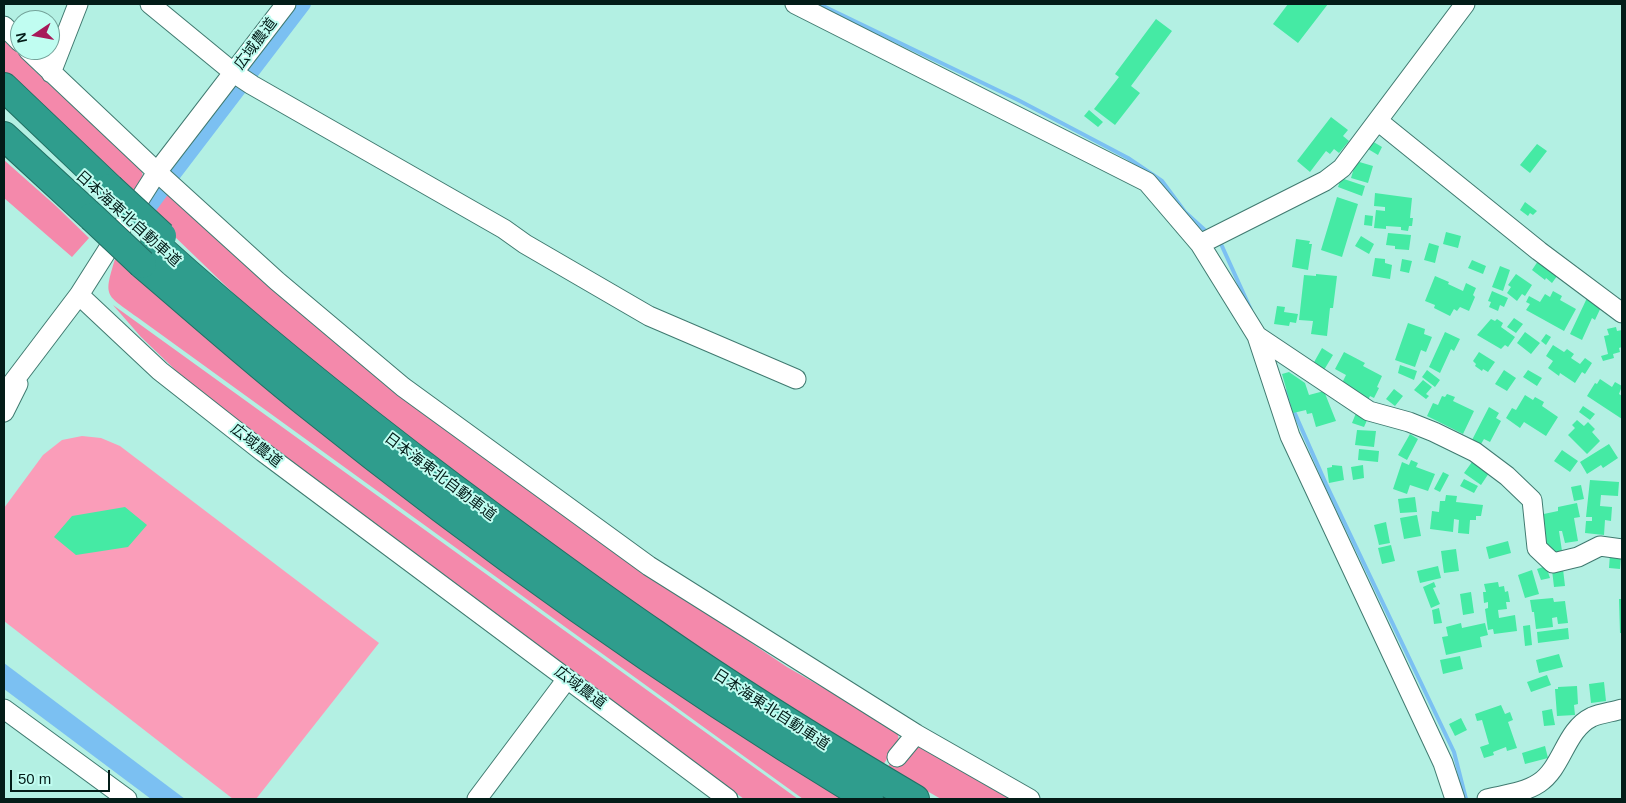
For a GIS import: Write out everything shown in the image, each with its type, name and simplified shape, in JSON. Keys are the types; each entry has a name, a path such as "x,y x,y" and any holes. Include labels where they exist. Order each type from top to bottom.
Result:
{"highway":[{"path":"4,87 102,201"},
{"name":"日本海東北自動車道","path":"4,104 102,201 153,248 304,401 398,475 540,582 639,652 869,799"},
{"name":"日本海東北自動車道","path":"4,136 68,196 102,201"},
{"path":"4,147 68,196"},
{"name":"日本海東北自動車道","path":"153,248 175,262 334,395 407,453 543,555 656,635 777,714 915,799"}],"street":[{"path":"51,73 78,4"},
{"path":"150,4 234,73 252,85 504,229 519,241 649,316 796,379"},
{"name":"広域農道","path":"286,4 157,172 79,295 160,371 263,452 728,799"},
{"path":"794,4 1147,182 1200,244 1257,336 1290,436 1443,763 1455,799"},
{"path":"1200,244 1325,181 1342,168 1465,4"},
{"path":"38,60 277,281 402,387 649,566 916,734 1030,799"},
{"path":"1378,121 1539,250 1622,312"},
{"path":"4,394 79,295"},
{"path":"1257,336 1369,411 1409,422 1434,432 1475,452 1508,476 1532,500 1537,548 1553,563 1578,556 1600,546 1622,549"},
{"path":"4,412 33,357"},
{"path":"477,799 567,678"},
{"path":"4,709 127,799"},
{"path":"1487,799 1520,791 1539,783 1551,772 1578,727 1592,717 1622,709"},
{"path":"897,757 916,734"}],"shaded area":[{"path":"4,37 10,44 10,60 25,60 101,132 140,165 144,180 131,198 4,77"},
{"path":"4,160 89,238 72,257 4,198"},
{"path":"160,186 456,438 597,539 787,667 897,730 899,741 883,765 614,594 284,342 145,208 156,189"},
{"path":"115,259 222,350 524,586 619,654 845,799 803,799 119,304 113,299 109,288"},
{"path":"113,305 798,799 744,799 591,688 192,386 141,337"},
{"path":"82,436 101,438 120,446 379,643 256,799 233,799 4,621 4,508 43,455 62,440"},
{"path":"918,746 1012,799 941,799 887,768 900,753"}],"water":[{"path":"4,663 185,799 151,799 4,689"}],"building":[{"path":"1288,4 1328,4 1298,43 1273,24"},
{"path":"1156,19 1172,31 1131,86 1140,93 1115,125 1094,109 1119,77 1115,74"},
{"path":"1089,110 1103,122 1098,127 1084,116"},
{"path":"1331,117 1348,130 1343,136 1349,141 1339,153 1334,149 1330,154 1326,151 1310,172 1297,161"},
{"path":"1372,141 1382,147 1378,155 1368,149"},
{"path":"1537,144 1547,151 1530,173 1520,165"},
{"path":"1356,161 1373,166 1368,183 1351,178"},
{"path":"1341,178 1365,186 1362,196 1338,187"},
{"path":"1375,193 1412,198 1410,218 1413,218 1412,226 1409,226 1408,231 1401,230 1401,227 1386,226 1386,229 1374,228 1376,210 1385,211 1385,207 1374,206"},
{"path":"1337,197 1358,204 1342,257 1321,250"},
{"path":"1525,202 1537,211 1533,215 1530,213 1528,216 1520,210"},
{"path":"1365,215 1373,216 1372,226 1364,225"},
{"path":"1446,232 1461,236 1458,248 1443,244"},
{"path":"1388,233 1411,235 1409,250 1395,249 1395,246 1386,245"},
{"path":"1361,236 1374,244 1369,254 1355,246"},
{"path":"1296,239 1310,241 1309,244 1312,244 1308,270 1292,267"},
{"path":"1429,243 1439,246 1435,263 1424,260"},
{"path":"1375,258 1385,259 1385,263 1392,265 1390,279 1372,276"},
{"path":"1540,258 1560,272 1552,283 1532,270"},
{"path":"1402,259 1412,261 1409,273 1400,271"},
{"path":"1472,260 1486,266 1483,274 1468,268"},
{"path":"1500,266 1510,270 1503,291 1492,287"},
{"path":"1316,274 1337,276 1333,308 1330,308 1327,336 1311,334 1313,321 1299,320 1304,275 1316,276"},
{"path":"1516,274 1532,285 1525,296 1522,294 1517,301 1507,293 1511,287 1508,285"},
{"path":"1435,276 1463,291 1466,283 1476,288 1473,295 1475,297 1469,311 1460,307 1457,311 1454,309 1450,316 1434,308 1435,305 1425,301"},
{"path":"1492,291 1508,298 1504,307 1500,305 1498,311 1489,307 1491,302 1488,301"},
{"path":"1553,291 1562,296 1560,300 1576,309 1564,331 1526,310 1530,304 1526,302 1529,296 1540,302 1545,294 1550,297"},
{"path":"1587,298 1602,305 1595,320 1592,318 1582,340 1570,334"},
{"path":"1277,306 1285,307 1284,312 1298,314 1296,323 1290,322 1289,326 1274,324"},
{"path":"1514,318 1523,324 1516,333 1507,327"},
{"path":"1491,319 1495,321 1497,319 1503,323 1501,327 1515,337 1508,347 1505,345 1501,349 1477,335"},
{"path":"1408,323 1425,329 1424,334 1432,337 1426,352 1421,350 1415,367 1395,360"},
{"path":"1616,327 1617,331 1622,330 1622,347 1619,348 1620,352 1613,354 1614,358 1603,361 1601,356 1608,354 1604,336 1609,335 1607,329"},
{"path":"1445,332 1460,339 1454,351 1451,349 1440,373 1429,367"},
{"path":"1525,332 1540,343 1531,354 1517,343"},
{"path":"1546,334 1551,337 1546,345 1541,341"},
{"path":"1553,345 1564,352 1567,349 1574,354 1571,358 1580,364 1585,358 1592,363 1585,374 1582,372 1575,383 1560,373 1559,376 1548,368 1553,361 1546,356"},
{"path":"1322,348 1333,355 1324,370 1313,364"},
{"path":"1344,352 1365,363 1363,366 1382,376 1374,398 1370,396 1367,402 1342,383 1346,375 1335,369"},
{"path":"1479,352 1495,362 1488,372 1483,369 1482,371 1475,366 1476,364 1473,361"},
{"path":"1400,365 1417,371 1414,380 1398,373"},
{"path":"1427,370 1440,380 1435,387 1422,377"},
{"path":"1504,370 1516,378 1507,391 1495,384"},
{"path":"1528,370 1542,378 1537,386 1523,377"},
{"path":"1289,372 1305,383 1309,395 1324,391 1336,421 1316,427 1312,413 1307,414 1306,410 1293,413 1282,374"},
{"path":"1600,379 1612,387 1615,382 1622,386 1619,394 1622,396 1622,419 1587,396 1595,383 1597,384"},
{"path":"1423,380 1432,387 1426,394 1429,396 1426,399 1414,390"},
{"path":"1394,389 1403,396 1395,406 1386,399"},
{"path":"1447,394 1455,397 1453,401 1474,411 1463,434 1427,416 1433,403 1438,405 1442,396 1445,397"},
{"path":"1525,395 1533,400 1535,397 1544,402 1542,406 1558,417 1546,436 1524,422 1520,428 1506,418 1512,408 1516,410"},
{"path":"1583,406 1595,414 1590,420 1579,412"},
{"path":"1489,407 1499,413 1496,418 1501,421 1490,442 1484,439 1481,444 1472,440"},
{"path":"1356,413 1368,418 1364,427 1352,423"},
{"path":"1577,420 1584,426 1588,422 1595,429 1592,432 1600,441 1587,454 1568,435 1575,428 1572,425"},
{"path":"1357,430 1376,431 1374,447 1355,445"},
{"path":"1410,434 1418,439 1407,460 1398,455"},
{"path":"1609,444 1618,458 1603,468 1601,465 1587,474 1580,462"},
{"path":"1359,449 1379,451 1378,462 1358,460"},
{"path":"1562,450 1578,461 1570,472 1554,461"},
{"path":"1411,460 1418,463 1416,467 1435,474 1428,491 1410,485 1407,494 1393,489 1402,462 1409,465"},
{"path":"1472,462 1489,473 1481,485 1464,473"},
{"path":"1332,465 1342,466 1344,480 1329,483 1327,468 1332,467"},
{"path":"1363,465 1364,478 1353,480 1351,467"},
{"path":"1443,472 1449,475 1440,492 1434,489"},
{"path":"1464,479 1478,486 1474,493 1460,486"},
{"path":"1590,480 1619,482 1618,496 1601,495 1600,506 1612,507 1611,521 1605,520 1604,535 1585,533 1586,521 1592,521 1592,517 1586,517"},
{"path":"1581,485 1584,499 1574,501 1571,487"},
{"path":"1446,495 1457,496 1456,502 1483,505 1481,516 1476,516 1476,520 1470,520 1469,534 1458,533 1459,520 1454,519 1453,532 1430,529 1432,511 1439,512 1440,501 1445,501"},
{"path":"1415,497 1417,512 1400,513 1398,499"},
{"path":"1577,503 1580,517 1574,518 1578,541 1565,543 1562,531 1559,531 1562,551 1549,554 1545,547 1539,515 1558,511 1558,507"},
{"path":"125,507 147,525 128,547 76,555 54,537 72,516"},
{"path":"1417,515 1421,536 1404,539 1400,518"},
{"path":"1386,522 1390,543 1379,545 1374,525"},
{"path":"1508,541 1511,553 1489,559 1486,547"},
{"path":"1391,545 1395,561 1382,564 1378,548"},
{"path":"1456,549 1459,571 1444,573 1441,551"},
{"path":"1610,554 1621,555 1620,569 1609,568"},
{"path":"1438,566 1441,578 1420,583 1417,571"},
{"path":"1546,566 1550,578 1541,580 1537,569"},
{"path":"1563,569 1565,586 1554,587 1552,570"},
{"path":"1532,570 1539,594 1525,598 1518,575"},
{"path":"1434,582 1436,587 1433,588 1440,604 1431,608 1423,587"},
{"path":"1498,582 1499,587 1504,586 1505,592 1508,591 1510,602 1506,602 1507,609 1498,610 1499,618 1515,615 1517,631 1494,634 1493,629 1488,630 1485,609 1488,608 1488,602 1484,603 1483,592 1486,592 1484,584"},
{"path":"1471,592 1474,613 1463,615 1460,594"},
{"path":"1553,598 1554,602 1565,601 1568,623 1558,624 1557,617 1552,618 1553,627 1536,629 1530,600"},
{"path":"1619,599 1622,599 1622,633 1620,633"},
{"path":"1439,608 1442,623 1434,624 1432,610"},
{"path":"1461,623 1462,628 1485,623 1488,635 1480,637 1482,647 1446,655 1442,637 1448,636 1446,627"},
{"path":"1530,625 1532,645 1525,646 1523,626"},
{"path":"1568,628 1569,639 1538,643 1537,632"},
{"path":"1559,654 1563,667 1539,673 1536,660"},
{"path":"1460,656 1463,669 1443,674 1440,660"},
{"path":"1547,675 1551,685 1531,692 1527,682"},
{"path":"1604,682 1606,701 1591,703 1589,684"},
{"path":"1577,686 1578,704 1574,705 1575,715 1557,716 1555,689 1558,689 1558,687"},
{"path":"1501,705 1505,714 1510,712 1513,720 1508,722 1517,748 1507,751 1506,747 1493,752 1494,755 1484,758 1480,747 1489,744 1482,720 1477,721 1475,714"},
{"path":"1552,709 1555,725 1544,726 1542,711"},
{"path":"1461,718 1467,730 1455,736 1449,724"},
{"path":"1545,746 1548,758 1525,764 1522,753"}],"waterway":[{"path":"150,207 304,4"},
{"path":"819,4 1018,100 1128,158 1162,181 1185,212 1208,233"},
{"path":"1217,241 1221,244 1251,310"},
{"path":"1285,391 1326,484 1454,752 1466,799"}]}
